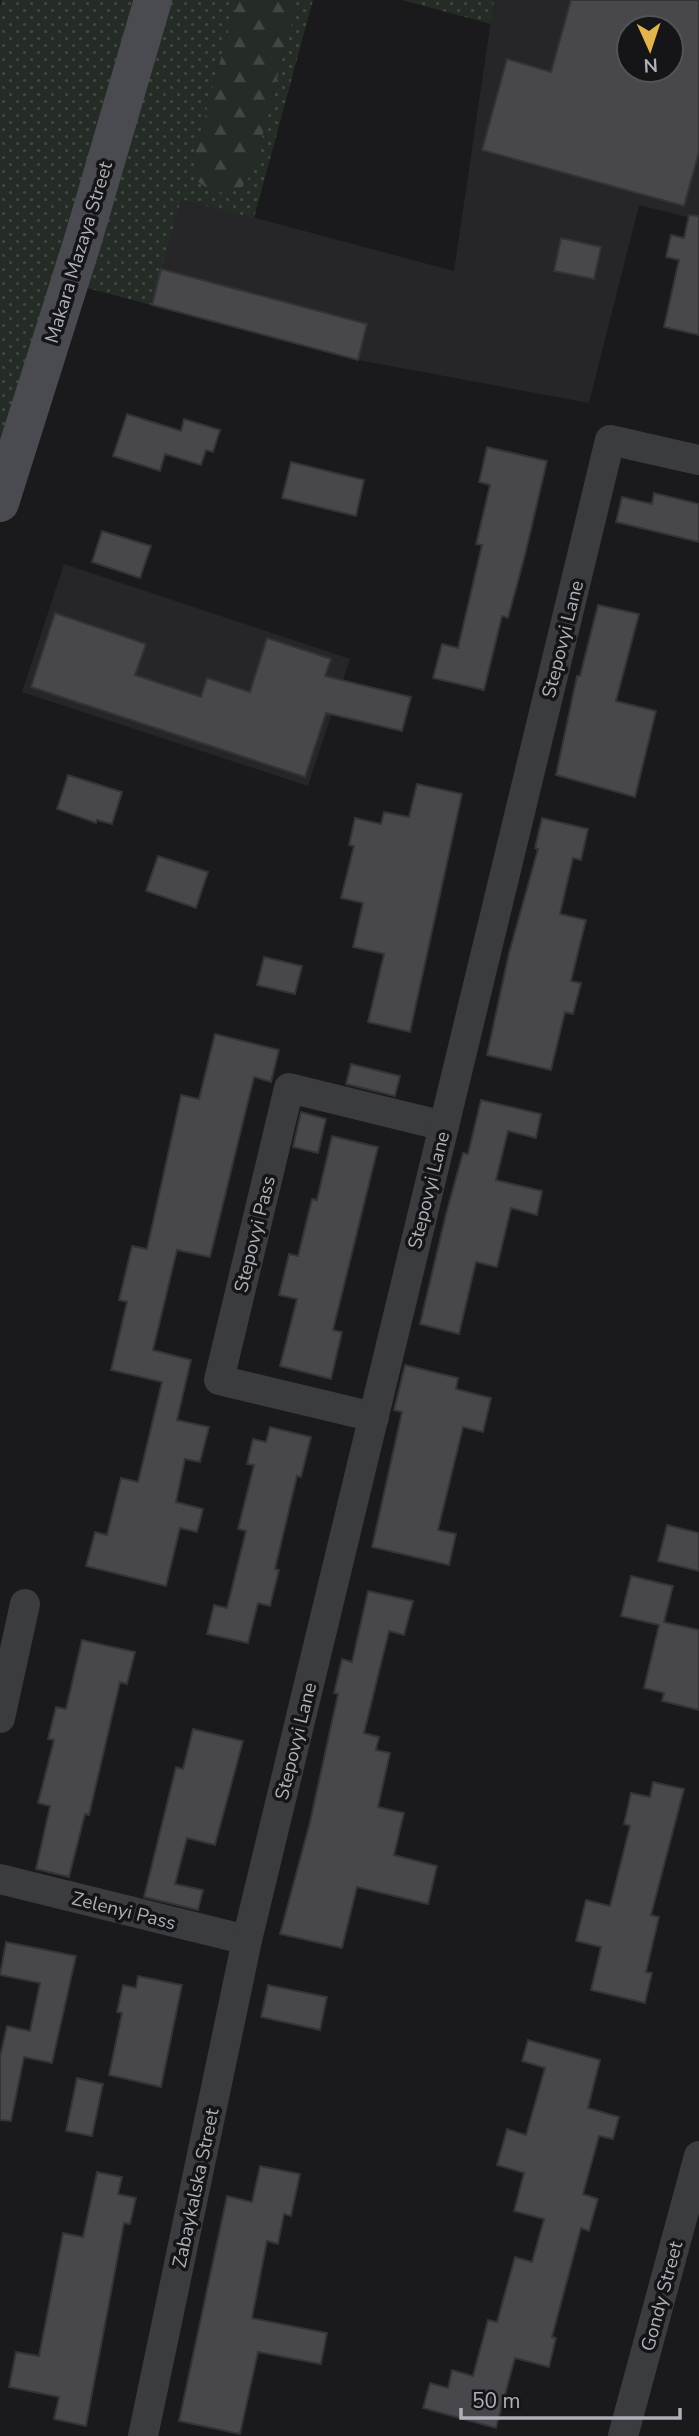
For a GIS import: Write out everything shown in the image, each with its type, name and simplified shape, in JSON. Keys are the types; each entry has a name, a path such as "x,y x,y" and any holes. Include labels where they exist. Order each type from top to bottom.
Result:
{"main road":[{"name":"Makara Mazaya Street","path":"0,503 83,240 153,0"}],"street":[{"name":"Stepovyi Lane","path":"247,1940 610,440 699,460"},
{"name":"Stepovyi Pass","path":"374,1417 219,1380 289,1088 444,1126"},
{"path":"0,1718 24,1604"},
{"name":"Zelenyi Pass","path":"0,1879 247,1940"},
{"name":"Zabaykalska Street","path":"143,2436 247,1940"},
{"name":"Gondy Street","path":"623,2436 699,2156"}],"shaded area":[{"path":"494,0 699,0 699,220 639,205 589,403 358,360 152,305 181,198 454,271"},
{"path":"64,564 350,659 308,786 22,692"}],"green space":[{"path":"2,0 141,0 0,464 0,7"},
{"path":"162,0 237,0 194,157 254,169 297,0 313,0 254,218 181,199 152,305 79,286"},
{"path":"237,0 297,0 254,169 237,190 224,193 198,182 194,157"},
{"path":"402,0 494,0 491,24"}],"building":[{"path":"571,0 699,0 699,152 684,206 482,150 507,59 551,72"},
{"path":"689,215 699,216 699,335 664,327 679,260 666,257 671,235 684,238"},
{"path":"561,238 601,247 594,279 554,271"},
{"path":"161,269 367,324 358,360 152,305"},
{"path":"127,414 181,431 184,419 220,430 213,452 206,450 201,465 165,454 160,471 113,456"},
{"path":"487,447 547,461 508,618 502,616 484,690 433,678 442,644 458,648 482,545 476,544 490,485 479,482"},
{"path":"291,462 364,480 356,516 282,498"},
{"path":"654,493 699,504 699,542 616,522 622,497 652,504"},
{"path":"102,531 151,546 140,578 92,562"},
{"path":"598,605 639,614 616,701 656,711 635,797 556,775 577,676 580,676"},
{"path":"55,613 146,644 135,675 201,697 207,678 250,692 267,638 331,659 325,676 411,697 402,731 326,713 305,777 31,687"},
{"path":"68,775 122,792 112,824 97,820 96,823 57,809"},
{"path":"417,784 462,794 410,1032 368,1022 384,954 353,947 363,903 341,898 354,846 349,845 355,818 381,824 384,812 409,817"},
{"path":"542,818 588,829 581,860 573,858 560,914 586,920 571,981 581,983 573,1014 565,1012 551,1070 487,1055 509,953 538,849 535,848"},
{"path":"158,856 208,872 196,908 146,891"},
{"path":"264,957 302,966 295,994 257,985"},
{"path":"215,1034 279,1050 271,1082 254,1077 210,1257 177,1250 153,1350 191,1360 177,1420 209,1427 200,1462 185,1459 176,1502 203,1509 197,1532 180,1528 166,1586 86,1566 95,1532 107,1535 121,1478 138,1482 162,1382 111,1370 127,1302 119,1300 132,1246 147,1249 181,1095 199,1099"},
{"path":"351,1064 400,1076 395,1096 346,1084"},
{"path":"481,1100 541,1114 536,1138 508,1131 496,1180 542,1191 537,1215 511,1208 497,1267 476,1262 459,1334 420,1324 446,1214 463,1153 468,1154"},
{"path":"301,1112 326,1119 318,1153 293,1147"},
{"path":"332,1136 378,1147 333,1330 342,1332 331,1379 280,1366 297,1299 279,1295 289,1254 298,1256 312,1199 317,1200"},
{"path":"405,1365 458,1378 456,1389 491,1398 483,1432 463,1427 438,1530 456,1534 449,1565 372,1547 402,1412 394,1410"},
{"path":"270,1427 311,1437 301,1477 297,1476 275,1569 279,1570 270,1606 258,1603 248,1643 207,1634 214,1605 227,1608 246,1531 238,1529 254,1465 247,1464 253,1439 266,1442"},
{"path":"667,1525 699,1533 699,1571 658,1561"},
{"path":"631,1576 673,1586 664,1622 699,1630 699,1710 662,1701 664,1693 644,1688 659,1625 621,1616"},
{"path":"368,1591 413,1601 404,1635 389,1631 364,1733 379,1737 376,1750 390,1753 378,1807 404,1813 394,1855 437,1866 428,1904 357,1887 342,1948 280,1934 310,1822 338,1694 334,1693 342,1659 352,1662"},
{"path":"82,1640 135,1652 127,1684 120,1682 89,1815 85,1814 69,1877 36,1869 50,1806 38,1803 54,1740 48,1739 56,1707 66,1709"},
{"path":"193,1729 243,1741 215,1845 187,1838 175,1884 203,1890 198,1910 144,1897 176,1767 183,1769"},
{"path":"653,1782 684,1789 651,1915 659,1917 646,1972 652,1973 645,2003 591,1990 601,1947 576,1941 586,1900 610,1906 630,1826 624,1824 631,1793 650,1797"},
{"path":"6,1942 76,1956 52,2063 24,2057 11,2121 0,2120 0,2057 7,2026 30,2031 40,1983 0,1975"},
{"path":"138,1976 182,1985 161,2087 109,2075 122,2013 117,2012 123,1985 136,1988"},
{"path":"268,1985 327,1997 320,2030 261,2017"},
{"path":"528,2040 600,2060 588,2108 619,2117 613,2139 599,2136 583,2194 598,2199 589,2231 581,2228 552,2337 556,2338 549,2367 515,2358 496,2428 423,2408 430,2383 448,2388 452,2370 473,2376 488,2320 497,2322 515,2257 532,2262 544,2219 514,2211 524,2173 497,2165 507,2129 526,2135 545,2068 522,2061"},
{"path":"77,2078 103,2084 92,2136 66,2131"},
{"path":"260,2166 300,2174 291,2216 284,2214 278,2244 267,2241 252,2318 327,2333 321,2364 258,2352 240,2434 179,2421 227,2196 252,2202"},
{"path":"97,2172 122,2177 118,2194 136,2198 130,2224 124,2223 86,2426 54,2419 59,2397 9,2387 16,2352 39,2356 63,2233 83,2237"}]}
